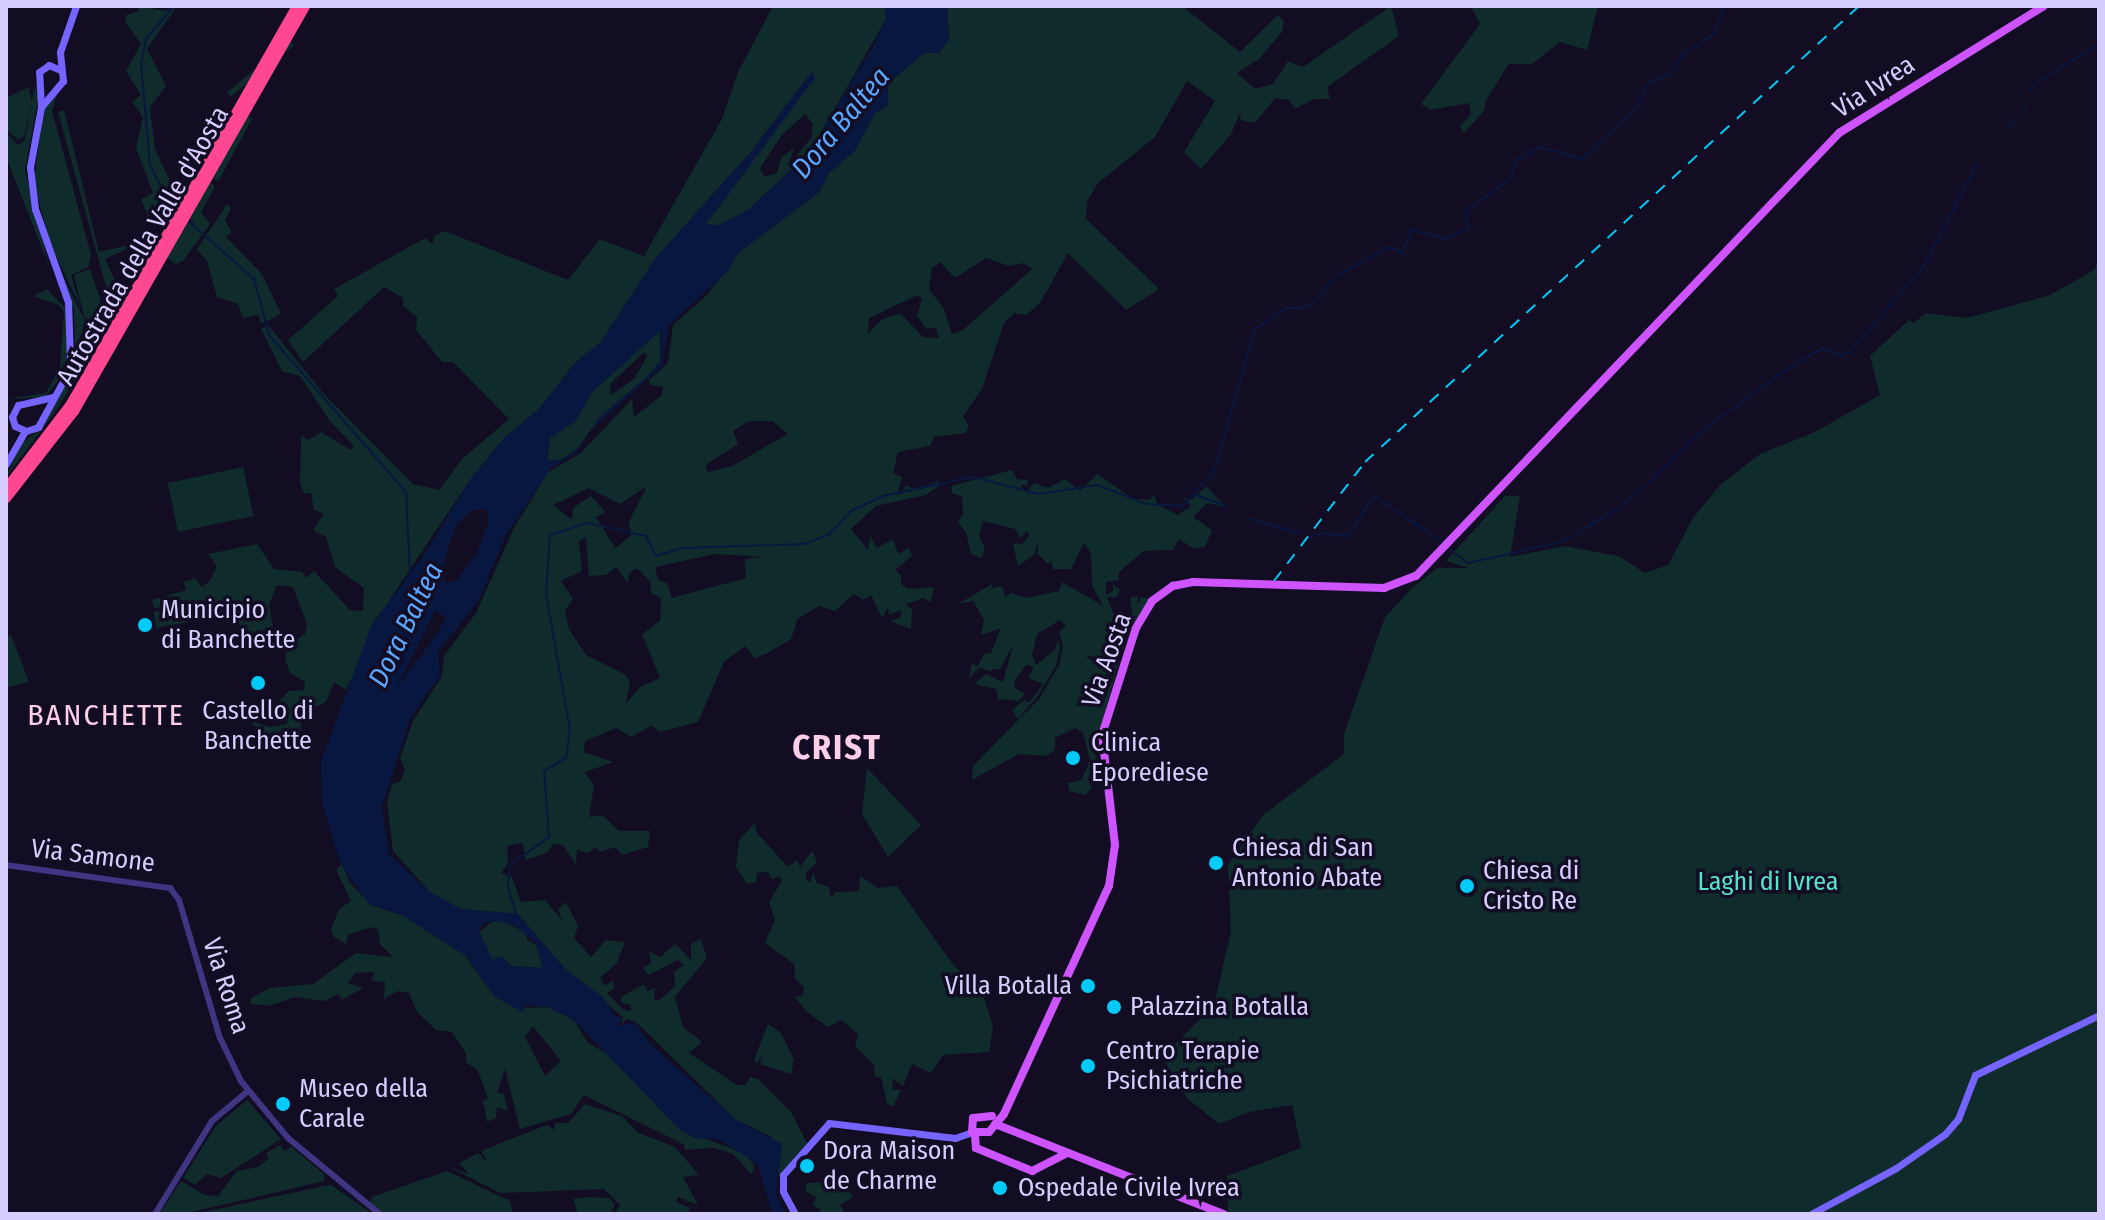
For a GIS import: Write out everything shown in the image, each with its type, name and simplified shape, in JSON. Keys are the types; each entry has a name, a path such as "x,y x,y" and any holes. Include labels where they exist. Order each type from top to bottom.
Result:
{"highway":[{"name":"Autostrada della Valle d'Aosta","path":"284,35 296,6"},
{"name":"Autostrada della Valle d'Aosta","path":"6,487 57,423 114,332 284,35 305,6"},
{"name":"Autostrada della Valle d'Aosta","path":"6,498 63,428 110,348 117,320 159,254"}],"main road":[{"path":"41,107 52,90 62,82 60,52 76,6"},
{"name":"Via Ivrea","path":"1438,555 1852,122 2044,6"},
{"path":"6,464 25,431 38,427 70,361 72,323 30,184 31,149 41,107 39,71 60,52"},
{"path":"49,65 60,70"},
{"path":"39,83 52,90"},
{"path":"13,450 17,406 35,404 53,397"},
{"path":"35,404 41,418"},
{"path":"14,424 25,431"},
{"name":"Via Aosta","path":"999,1116 1111,881 1115,845 1102,735 1148,605 1166,590 1193,582 1391,588 1416,576 1438,555"},
{"path":"1811,1214 1896,1168 1945,1134 1958,1119 1975,1075 2099,1015"},
{"path":"999,1116 1004,1128 1224,1214"},
{"path":"999,1116 973,1118 976,1148 1032,1171 1065,1154"},
{"path":"795,1214 783,1191 783,1175 829,1123 955,1138 989,1132 999,1116"}],"street":[{"name":"Via Samone","path":"6,865 158,883 174,892"},
{"name":"Via Roma","path":"174,892 220,1038 248,1091 288,1138 380,1214"},
{"path":"155,1214 212,1121 248,1091"}],"green space":[{"path":"135,6 166,11 177,6 147,49 166,86 150,107 155,149 175,192 152,226 141,199 153,193 136,148 143,117 132,102 141,95 126,71 141,44 125,21 126,15 139,11"},
{"path":"773,6 884,6 886,19 810,152 749,209 720,225 705,225 814,78 812,72 749,154 655,259 601,342 574,364 539,409 504,438 470,480 390,599 346,690 334,682 326,702 302,712 300,734 289,748 265,742 250,720 270,727 287,724 288,713 275,706 289,691 304,690 305,682 290,673 285,659 289,644 305,634 307,624 293,587 277,585 269,605 273,627 283,640 262,630 255,647 244,649 239,626 211,618 155,628 154,612 196,603 154,608 152,600 186,590 184,582 195,578 202,587 210,581 217,566 208,554 257,544 274,569 302,572 306,578 314,571 350,610 363,611 364,588 335,567 326,537 313,530 324,514 314,510 311,493 304,493 300,484 301,436 309,440 321,432 351,450 354,446 329,420 300,376 282,371 261,329 268,325 323,393 413,484 439,490 462,459 509,419 453,362 442,362 416,330 417,317 403,306 403,298 384,287 303,362 288,340 338,296 334,289 425,238 433,244 434,236 445,231 568,280 600,239 644,256 722,119 738,72","holes":["805,114 813,124 811,138 788,166 794,148 781,158 777,173 764,177 760,168 782,135"]},
{"path":"947,6 1182,6 1240,52 1278,15 1284,21 1282,32 1259,59 1237,73 1255,89 1273,84 1288,61 1303,67 1391,6 1399,36 1327,87 1330,99 1314,99 1295,109 1289,100 1275,98 1255,123 1241,120 1240,113 1231,134 1201,169 1184,152 1215,101 1187,81 1155,137 1097,184 1087,202 1086,219 1159,289 1126,310 1068,253 1040,303 1026,315 1014,313 1004,323 982,389 963,416 969,426 966,433 934,437 930,446 898,452 893,473 902,477 897,495 904,493 905,485 916,490 939,481 940,485 926,495 876,506 851,529 868,550 870,536 877,548 893,539 898,554 909,548 912,556 895,570 901,575 901,584 908,589 934,587 931,602 923,598 906,604 912,609 911,629 890,621 901,617 901,610 889,615 888,607 882,618 871,595 864,600 854,594 835,611 820,606 798,618 791,639 766,654 754,658 745,646 724,662 698,722 660,732 651,726 631,737 616,728 585,741 584,752 613,762 585,772 594,786 589,817 602,815 619,831 650,831 648,847 622,855 615,847 600,852 596,847 587,853 577,850 576,865 563,845 553,844 547,853 525,860 523,843 507,846 508,863 501,873 512,877 521,902 545,900 563,921 558,909 566,902 578,926 574,938 591,957 606,940 625,942 617,963 600,978 605,986 613,980 614,989 607,993 624,1010 631,1011 631,1005 621,1003 621,997 644,984 647,991 655,988 654,1001 661,999 675,986 674,972 684,965 678,960 649,975 643,968 651,963 649,951 660,957 675,944 691,960 691,944 701,939 707,958 675,997 683,1027 702,1042 689,1053 737,1085 746,1085 750,1077 758,1079 791,1112 807,1143 779,1177 773,1138 735,1119 636,1022 627,1019 621,1024 623,1017 565,969 518,914 460,909 430,892 393,851 387,802 392,784 400,782 405,770 400,758 413,721 442,676 444,656 476,613 514,528 548,472 581,453 632,399 634,417 662,395 663,387 650,385 649,380 668,363 673,325 708,294 738,253 819,192 829,173 855,150 875,113 885,108 888,83 924,53 939,53 949,39","holes":["986,258 1009,266 1024,263 1032,269 963,330 952,334 944,309 929,289 932,268 940,262 955,278","918,295 922,299 917,316 926,328 936,328 939,338 923,337 900,313 881,320 868,334 869,318","749,421 772,421 788,434 732,466 707,472 706,465 738,444 733,431","647,486 629,521 631,536 615,548 596,517 605,512 591,496 573,508 572,520 553,505 589,488 620,504","586,537 589,576 606,575 616,567 628,583 629,573 637,568 650,581 651,593 661,598 660,621 642,634 660,678 640,687 626,703 630,683 626,675 586,655 569,629 565,610 573,599 561,581 582,571 579,541","715,554 763,557 745,559 746,578 672,598 667,583 658,580 655,567"]},
{"path":"1471,6 1598,6 1587,50 1560,42 1532,64 1509,64 1486,100 1484,111 1464,133 1460,126 1471,114 1469,103 1430,110 1421,104 1480,24"},
{"path":"290,41 294,46 231,97 227,92"},
{"path":"35,84 38,99 25,170 49,266 6,157 6,132 18,145 25,140"},
{"path":"29,87 32,103 24,137 18,140 6,129 6,98"},
{"path":"58,91 52,111 91,255 88,267 71,275 81,308 49,241 34,182 44,103"},
{"path":"64,110 99,252 142,242 105,259 117,285 109,298 58,112"},
{"path":"248,115 252,119 219,180 211,179"},
{"path":"210,182 215,187 201,212 210,224 183,261 176,264 167,258 187,222 195,224 189,218"},
{"path":"227,204 231,208 225,221 232,232 226,237 262,274 281,314 261,324 259,315 243,318 238,304 217,297 207,261 197,249"},
{"name":"Laghi di Ivrea","path":"2099,260 2099,1214 1228,1214 1227,1176 1301,1148 1292,1105 1249,1112 1219,1124 1188,1099 1162,1057 1214,1005 1231,931 1228,865 1263,815 1344,754 1344,734 1385,617 1412,588 1437,568 1469,568 1446,561 1505,496 1520,496 1510,557 1565,546 1618,556 1645,573 1668,565 1693,518 1720,485 1760,454 1813,433 1880,395 1870,356 1909,320 1914,323 1926,313 1967,318 2050,295 2094,270"},
{"path":"59,268 85,321 75,357 74,310"},
{"path":"90,269 107,320 78,373 71,370 87,328 74,275"},
{"path":"47,289 66,309 68,351 65,364 57,382 45,397 6,399 46,393 60,367 64,312 59,305 33,296"},
{"path":"660,330 660,361 648,376 599,418 579,447 561,460 547,461 550,438 576,421 591,393","holes":["644,352 647,356 634,379 611,395 610,384"]},
{"path":"70,372 77,376 58,408 6,477 21,444 38,430"},
{"path":"243,467 253,516 178,532 168,483"},
{"path":"1012,470 1017,479 1027,480 1028,485 1020,485 1026,492 1034,483 1048,488 1065,479 1080,491 1097,474 1132,498 1149,500 1154,495 1158,505 1178,515 1191,506 1183,498 1193,499 1206,486 1226,507 1207,503 1193,517 1212,530 1205,547 1193,548 1179,539 1173,550 1144,551 1119,572 1119,580 1106,582 1106,595 1113,591 1113,584 1120,590 1117,597 1107,597 1119,628 1120,619 1128,619 1132,611 1130,598 1138,596 1137,605 1141,597 1151,599 1127,634 1099,733 1091,732 1096,759 1088,780 1092,788 1085,795 1069,791 1068,783 1081,780 1090,761 1083,732 1075,728 1055,738 1055,750 1046,756 1019,754 972,780 973,766 1040,698 1059,665 1063,645 1059,632 1066,626 1060,620 1037,634 1032,655 1036,665 1055,650 1058,639 1060,648 1056,666 1037,697 1018,719 1012,710 1024,700 1029,703 1043,684 1028,678 1034,668 1027,664 1014,681 1015,688 1025,694 1018,701 998,699 996,689 974,684 986,674 1003,682 1013,645 1000,669 993,669 997,659 991,672 980,667 969,678 972,663 977,667 984,654 991,653 1001,628 981,635 984,620 973,601 958,604 992,584 992,588 1002,586 1005,597 1012,593 1026,598 1059,591 1062,582 1103,606 1092,585 1091,553 1084,543 1071,569 1053,569 1051,560 1048,564 1038,554 1037,541 1035,554 1018,566 1013,544 1022,544 1029,536 1028,531 1020,538 1015,529 983,521 979,535 985,549 981,558 971,554 966,532 958,523 963,514 962,497 952,493 951,486"},
{"path":"11,635 29,682 6,688 6,639"},
{"path":"867,768 921,825 888,857 862,814"},
{"path":"755,823 757,833 788,867 797,860 800,867 812,851 817,862 806,873 806,879 810,883 813,872 817,883 829,887 831,898 835,892 859,891 860,876 878,888 897,886 952,963 984,998 993,1026 989,1052 943,1055 931,1073 912,1064 903,1086 892,1078 893,1090 901,1090 893,1107 887,1104 881,1077 875,1077 874,1065 855,1046 858,1034 841,1020 828,1027 807,1012 794,996 803,996 804,987 795,979 794,964 765,943 775,920 769,902 782,881 779,876 772,880 768,872 757,873 756,882 747,884 736,867 739,840"},
{"path":"342,863 350,883 373,906 402,915 465,955 495,997 520,1008 548,1007 574,1020 587,1042 609,1055 678,1128 746,1154 754,1165 752,1175 733,1154 714,1148 684,1150 685,1145 584,1095 571,1114 520,1129 505,1069 497,1092 504,1094 508,1111 497,1107 496,1118 487,1122 483,1101 488,1098 478,1071 466,1062 466,1053 452,1032 436,1030 417,1012 409,993 398,991 384,999 385,982 371,981 375,972 355,973 348,983 363,988 342,1000 338,994 324,1001 295,997 269,1006 251,1004 251,998 270,988 313,984 356,953 393,957 380,944 378,930 371,927 348,935 346,944 334,937 331,930 339,909 351,901 336,870","holes":["533,1026 561,1061 545,1076 525,1037"]},
{"path":"493,921 506,922 527,934 527,940 538,946 543,968 511,966 502,956 491,962 479,932"},
{"path":"768,1024 781,1033 794,1060 791,1074 760,1064 763,1054 757,1063 754,1060"},
{"path":"247,1100 281,1139 221,1178 207,1174 195,1185 183,1178 216,1126"},
{"path":"585,1104 622,1116 637,1132 675,1147 699,1175 683,1177 698,1205 678,1197 676,1202 690,1208 687,1214 614,1214 620,1205 604,1189 500,1193 451,1168 469,1174 459,1163 478,1153 488,1162 481,1151 547,1125 555,1130 555,1123 568,1123"},
{"path":"280,1145 284,1151 292,1147 324,1174 324,1181 183,1214 160,1213 181,1181 205,1195 218,1196 237,1171 258,1167 269,1158 266,1153"},
{"path":"447,1171 510,1201 513,1214 385,1214 370,1203 372,1197"},
{"path":"842,1182 853,1197 840,1205 846,1214 815,1214 821,1210 813,1205 816,1197 805,1191 807,1183"},
{"path":"331,1185 373,1214 194,1214 324,1186"},
{"path":"610,1198 615,1205 610,1214 578,1214 573,1199"}],"water":[{"name":"Dora Baltea","path":"884,6 947,6 949,39 939,53 924,53 888,83 888,105 875,113 855,150 829,173 819,192 738,253 729,270 669,325 662,366 590,431 599,418 648,376 660,361 661,330 591,393 576,421 550,438 547,461 561,460 579,447 587,436 577,452 551,468 505,537 479,600 438,652 440,675 410,719 382,807 389,854 430,892 460,909 518,914 565,969 603,997 615,1016 622,1017 618,1026 634,1022 651,1045 735,1119 782,1144 776,1195 786,1214 772,1214 758,1164 718,1139 694,1138 678,1128 574,1020 548,1007 525,1005 523,1012 495,997 465,955 402,915 369,904 340,863 322,802 321,761 372,624 422,558 470,480 504,438 539,409 574,364 601,342 655,259 749,154 812,72 815,78 706,224 720,225 749,209 810,152 886,19","holes":["485,509 489,520 477,553 457,580 445,584 444,561 455,528 471,510","435,611 446,617 439,631 395,690","497,921 514,925 535,942 543,968 511,966 502,956 493,960 479,932 483,924"]}],"waterway":[{"path":"174,6 146,39 141,64 150,165 174,211"},
{"path":"1338,275 1388,247 1402,253 1412,230 1445,239 1468,228 1466,211 1511,178 1516,160 1540,147 1582,159 1635,109 1649,83 1668,75 1683,54 1714,34 1725,6"},
{"path":"2030,92 2032,86 2099,44"},
{"path":"2022,113 2027,105"},
{"path":"2007,127 2017,118"},
{"path":"1649,482 1702,431 1784,371 1823,348 1842,356 1850,352 1924,266 1976,166"},
{"name":"Dora Baltea","path":"186,219 254,279 269,335 406,492 410,574"},
{"path":"516,914 508,886 510,865 549,837 544,771 566,758 570,730 546,594 550,535 588,523 646,536 656,556 683,548 804,544 828,535 851,511 883,496 972,477 1039,494 1097,485 1147,504 1183,506 1215,470 1255,329 1286,308 1309,307 1334,278"},
{"path":"1448,548 1468,563 1562,542 1617,509 1645,486"},
{"path":"1195,495 1227,506"},
{"path":"1309,537 1324,533 1348,536 1374,496 1442,542"},
{"path":"1249,519 1299,533"}],"railway":[{"path":"1274,581 1365,462 1859,6"}],"place":[{"name":"Municipio di Banchette","path":"145,625"},
{"name":"Castello di Banchette","path":"258,683"},
{"name":"Clinica Eporediese","path":"1073,758"},
{"name":"Chiesa di San Antonio Abate","path":"1216,863"},
{"name":"Chiesa di Cristo Re","path":"1467,886"},
{"name":"Villa Botalla","path":"1088,986"},
{"name":"Palazzina Botalla","path":"1114,1007"},
{"name":"Centro Terapie Psichiatriche","path":"1088,1066"},
{"name":"Museo della Carale","path":"283,1104"},
{"name":"Dora Maison de Charme","path":"807,1166"},
{"name":"Ospedale Civile Ivrea","path":"1000,1188"}],"district":[{"name":"BANCHETTE","path":"106,715"},
{"name":"CRIST","path":"837,748"}]}
